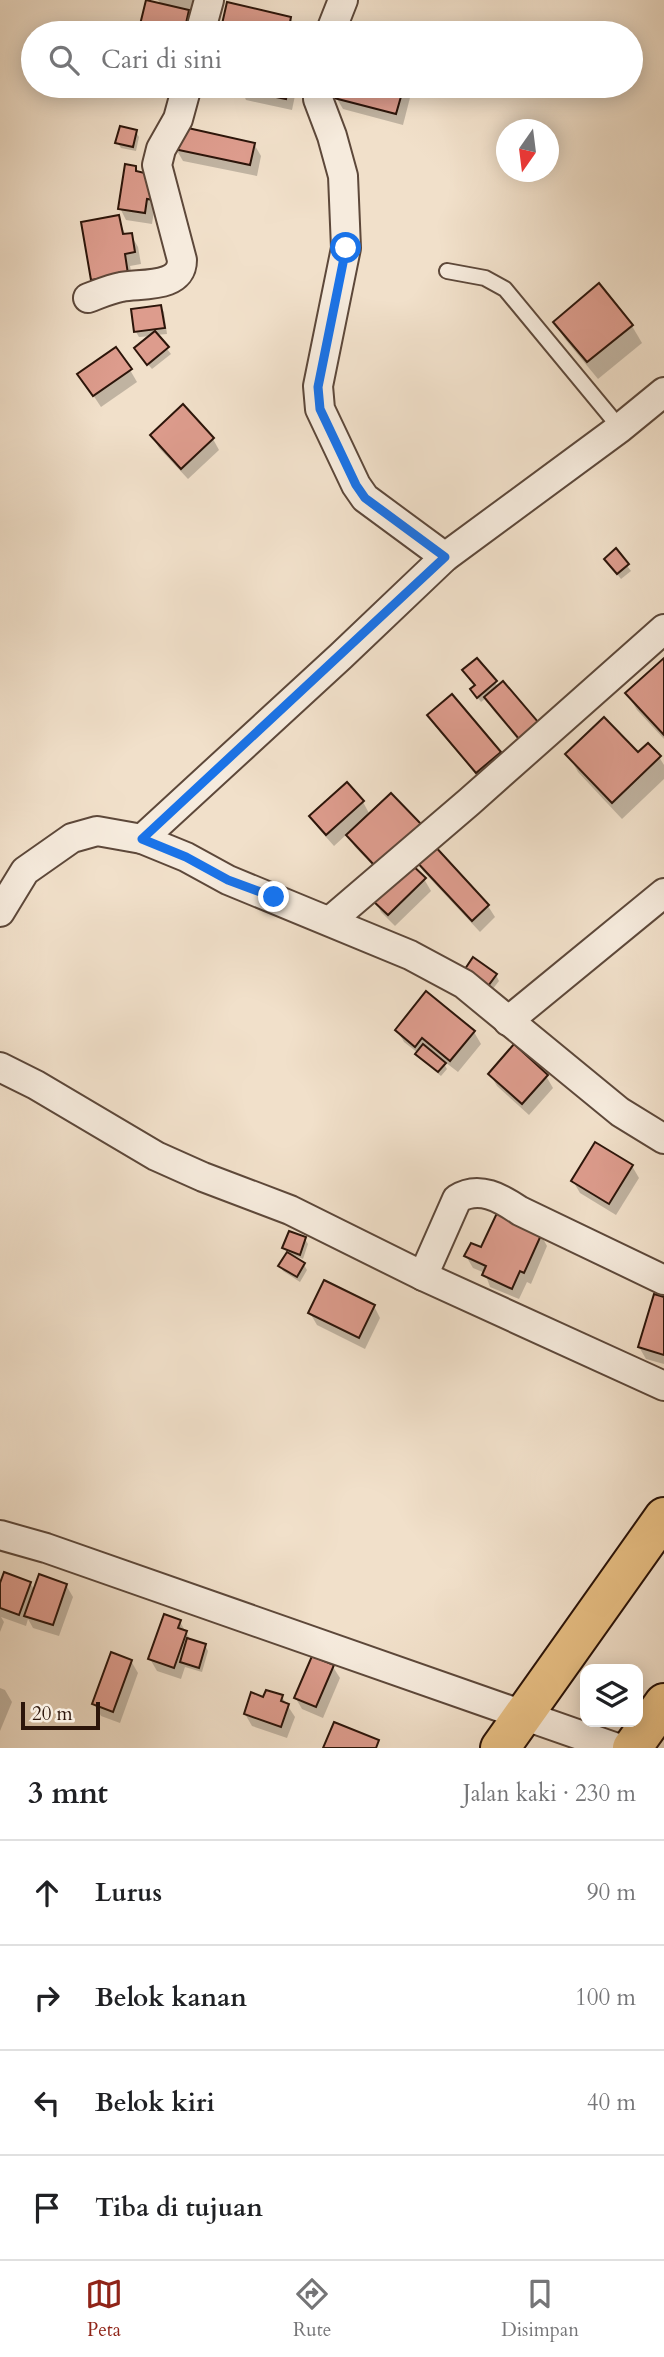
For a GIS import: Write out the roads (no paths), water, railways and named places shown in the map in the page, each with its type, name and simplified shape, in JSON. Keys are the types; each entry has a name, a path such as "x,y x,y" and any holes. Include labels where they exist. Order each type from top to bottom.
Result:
{"highway":[{"path":"499,1748 664,1517"},
{"path":"632,1748 664,1703"}],"street":[{"path":"203,21 209,0"},
{"path":"335,21 343,0"},
{"path":"88,298 120,287 157,284 177,275 182,267 158,165 161,149 178,119 184,98"},
{"path":"318,98 343,176 346,248 318,387 320,409 356,485 365,498 445,557"},
{"path":"142,839 445,557 620,428 664,392"},
{"path":"330,921 664,629"},
{"path":"0,912 25,871 72,838 97,831 142,839 186,857 228,880 429,964 464,984 620,1112 664,1138"},
{"path":"508,1021 664,893"},
{"path":"0,1067 36,1085 156,1156 289,1210 423,1276 664,1386"},
{"path":"423,1276 457,1199 466,1194 479,1193 489,1194 664,1280"},
{"path":"0,1535 46,1548 617,1748"}],"lane":[{"path":"447,271 485,278 505,289 620,428"}]}
